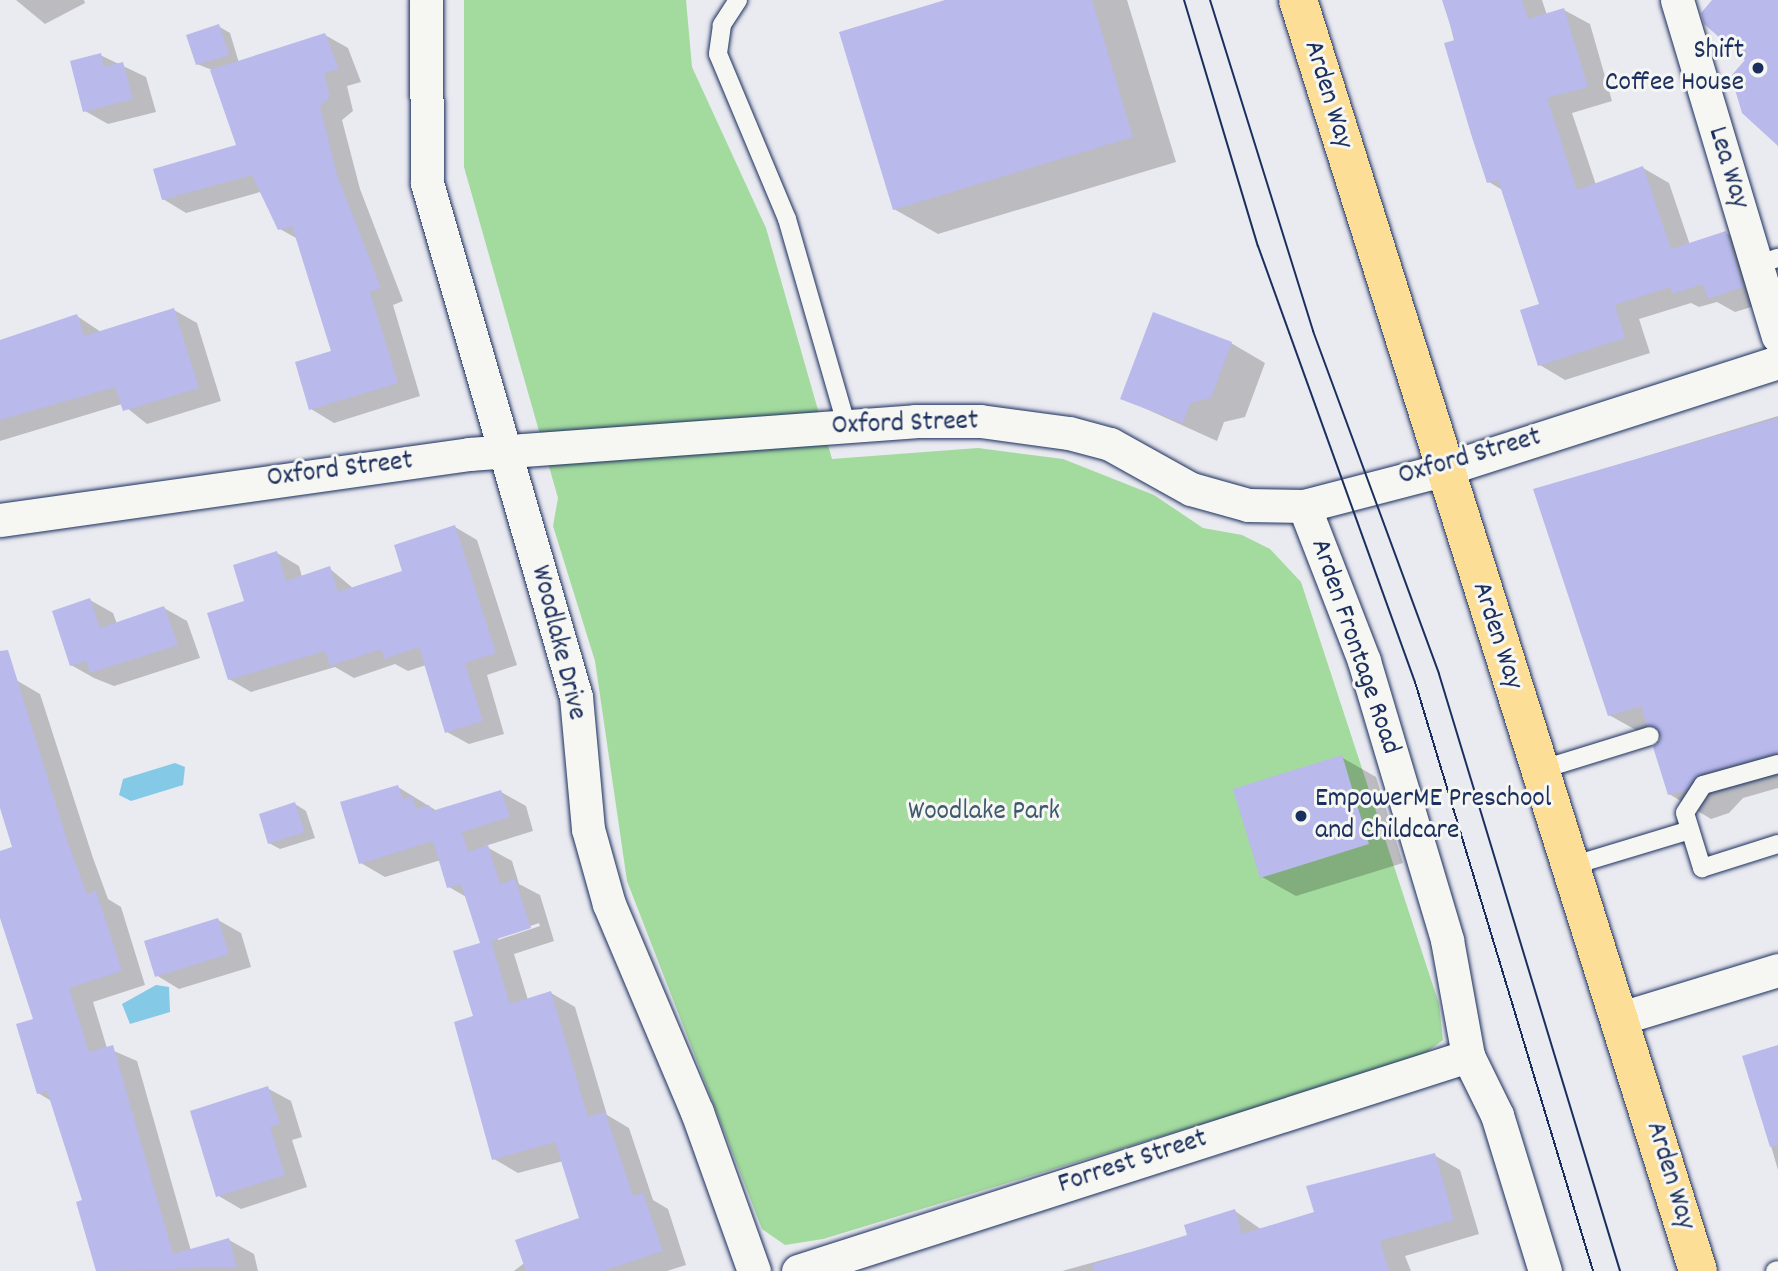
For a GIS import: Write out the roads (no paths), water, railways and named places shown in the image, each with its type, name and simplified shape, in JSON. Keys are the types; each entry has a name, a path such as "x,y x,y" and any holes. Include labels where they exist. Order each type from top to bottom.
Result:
{"main road":[{"name":"Arden Way","path":"1298,0 1442,470 1621,1018 1698,1271"}],"street":[{"name":"Woodlake Drive","path":"426,0 427,183 576,698 588,829 609,904 697,1112 754,1271"},
{"name":"Lea Way","path":"1677,0 1767,262 1778,336"},
{"name":"Oxford Street","path":"0,520 506,451 847,427 1026,425 1110,444 1191,489 1248,505 1304,506 1442,470 1778,362"},
{"name":"Arden Frontage Road","path":"1304,506 1364,661 1447,940 1468,1056 1497,1115 1545,1271"},
{"path":"1621,1018 1778,970"},
{"name":"Forrest Street","path":"798,1271 1468,1056"}],"lane":[{"path":"738,0 722,25 718,54 787,219 847,427"},
{"path":"1540,770 1650,736"},
{"path":"1778,764 1703,785 1685,813 1702,867 1778,844"},
{"path":"1571,866 1690,830"}],"water":[{"path":"175,763 185,767 183,785 131,801 119,795 123,779"},
{"path":"156,985 169,987 170,1012 130,1024 122,1004"}],"tram line":[{"path":"1184,0 1258,246 1415,682 1593,1271"},
{"path":"1210,0 1313,331 1439,674 1620,1271"}],"place":[{"name":"Shift Coffee House","path":"1758,68"},
{"name":"EmpowerME Preschool and Childcare","path":"1301,816"}],"park label":[{"name":"Woodlake Park","path":"984,813"}]}
